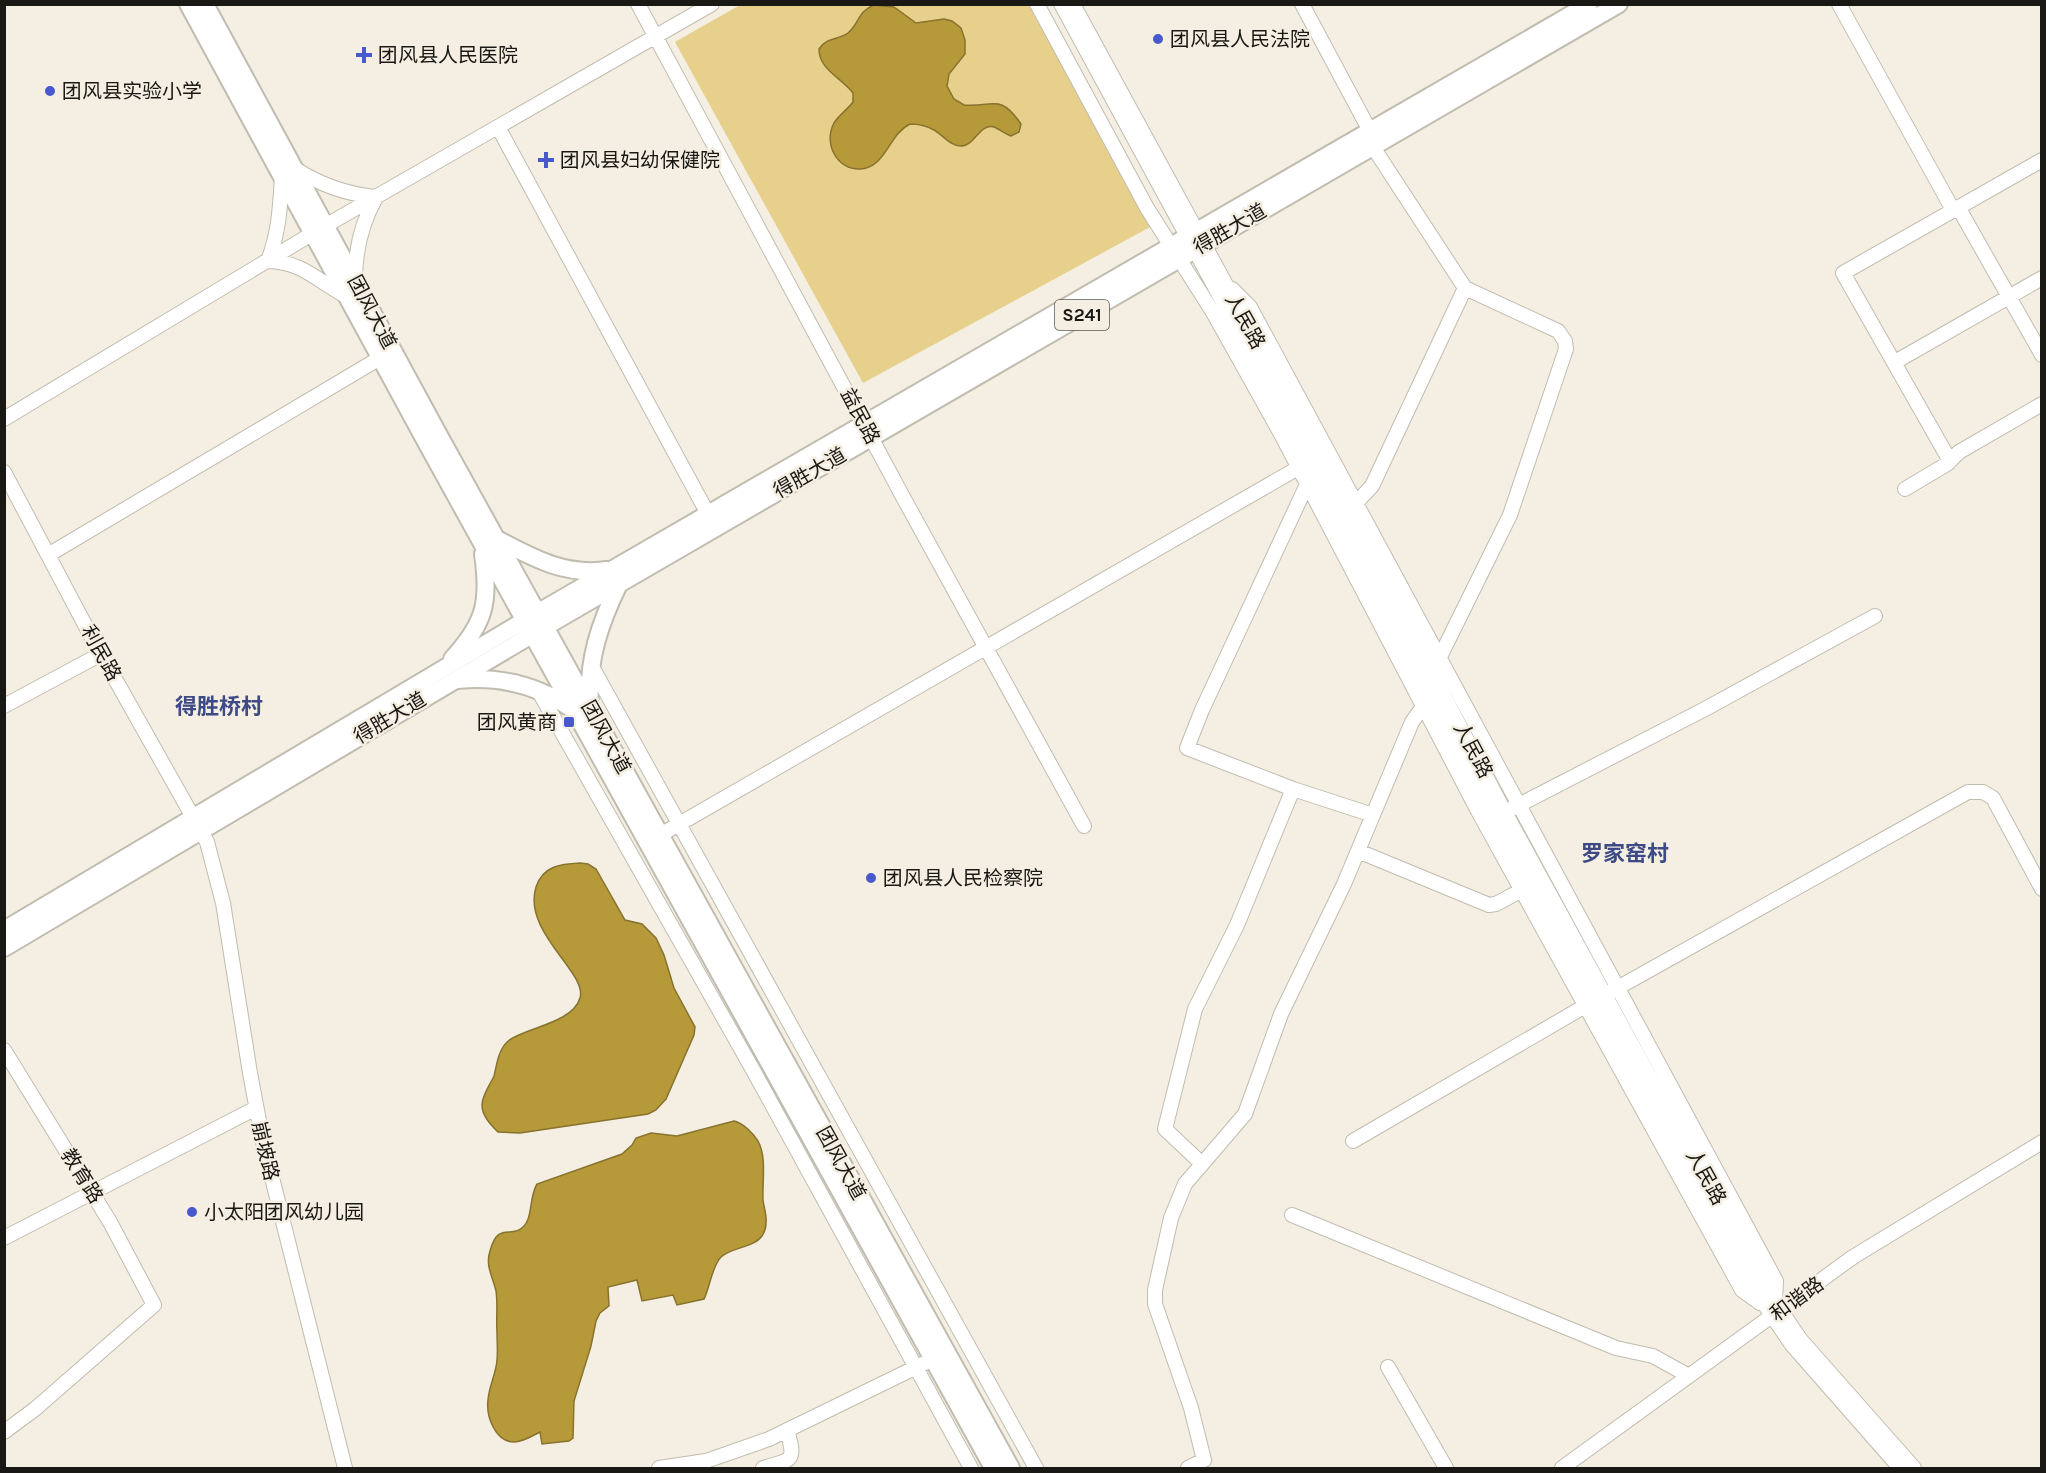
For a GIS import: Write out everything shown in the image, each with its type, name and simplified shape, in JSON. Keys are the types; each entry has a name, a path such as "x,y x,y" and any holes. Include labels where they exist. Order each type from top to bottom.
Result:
{"main road":[{"name":"团风大道","path":"188,4 288,173 319,230 346,296 535,624 993,1468"},
{"name":"团风大道","path":"205,4 288,173"},
{"name":"得胜大道","path":"1371,139 1589,4"},
{"name":"得胜大道","path":"4,930 197,824 618,575 1371,139 1619,4"},
{"name":"团风大道","path":"319,230 355,281 489,542"},
{"name":"得胜大道","path":"618,575 708,514 868,431"},
{"path":"489,542 563,569 618,575 598,630 582,710 538,690 497,680 450,674 483,612 489,542"},
{"name":"团风大道","path":"582,710 660,834 1011,1468"},
{"name":"得胜大道","path":"4,948 197,824"}],"street":[{"name":"益民路","path":"638,4 1084,826"},
{"path":"4,419 319,230 712,4"},
{"path":"1036,4 1147,208 1307,467 1307,485 1186,748 1293,789 1373,815"},
{"name":"人民路","path":"1061,4 1195,241 1221,278 1303,426 1601,997"},
{"name":"人民路","path":"1073,4 1195,241 1307,467 1432,694 1491,808 1763,1284 1792,1346 1900,1468"},
{"path":"1302,4 1371,139 1465,288 1558,331 1565,340 1566,349 1510,515 1432,672"},
{"path":"1839,4 2042,355"},
{"path":"498,127 708,514"},
{"path":"1950,460 1843,273 2042,160"},
{"path":"268,261 275,243 288,173 338,190 376,197"},
{"path":"355,281 358,241 365,218 376,197"},
{"path":"268,261 298,266 346,296"},
{"path":"1221,278 1250,307 1519,805 1601,997 1742,1290 1774,1309"},
{"path":"1895,362 2042,278"},
{"path":"1356,503 1372,486 1465,288"},
{"path":"48,555 380,358"},
{"path":"1905,489 1959,452 2042,404"},
{"path":"660,834 1307,467"},
{"name":"利民路","path":"4,472 101,654 197,824"},
{"path":"1307,485 1522,890 1601,997"},
{"path":"1506,812 1705,709 1875,615"},
{"path":"4,706 101,654"},
{"path":"591,665 1036,1468"},
{"path":"538,690 747,1060 971,1468"},
{"path":"1188,1468 1204,1460 1191,1408 1156,1311 1155,1290 1171,1218 1185,1184 1245,1114 1281,1014 1358,851 1412,722 1432,694"},
{"path":"1201,1163 1165,1129 1189,1031 1200,998 1237,925 1293,789"},
{"path":"1353,1141 1601,997 1963,794 1973,791 1983,792 1993,798 2042,889"},
{"name":"崩坡路","path":"197,824 207,842 215,868 223,903 256,1108 345,1468"},
{"path":"1358,851 1489,904 1497,904 1522,890"},
{"name":"教育路","path":"4,1050 110,1222 154,1305 35,1409 4,1432"},
{"path":"4,1238 256,1108"},
{"name":"和谐路","path":"1562,1468 1689,1376 1774,1309 1853,1257 2042,1142"},
{"path":"1292,1215 1616,1348 1653,1356 1689,1376"},
{"name":"人民路","path":"1774,1309 1914,1468"},
{"path":"659,1468 706,1461 769,1439 933,1359"},
{"path":"1388,1367 1446,1468"},
{"path":"763,1468 791,1458 793,1451 787,1430"}],"shaded area":[{"path":"740,5 1029,5 1152,226 863,383 675,42"},
{"path":"874,5 894,7 916,23 944,19 952,21 961,28 965,40 965,54 949,74 947,86 954,99 964,105 995,104 1007,108 1021,124 1019,132 1011,136 994,127 989,127 981,131 967,145 958,146 931,129 910,124 897,135 882,157 869,167 852,168 839,161 831,147 831,131 836,120 853,102 853,93 823,63 819,49 825,42 848,33 861,14"},
{"path":"588,864 596,869 625,920 642,924 656,938 674,988 695,1027 694,1035 666,1099 656,1110 648,1114 520,1133 498,1132 485,1117 482,1101 494,1076 503,1047 511,1039 569,1013 580,998 580,988 575,976 546,935 538,920 534,904 536,887 548,870 559,865"},
{"path":"734,1121 751,1132 761,1147 766,1220 762,1236 753,1243 721,1257 715,1266 704,1299 677,1305 673,1295 642,1301 637,1280 608,1287 609,1306 600,1313 596,1321 591,1346 574,1401 573,1438 569,1441 542,1444 540,1432 517,1442 502,1438 493,1427 488,1406 496,1365 497,1296 488,1262 493,1242 497,1236 523,1227 530,1213 537,1184 622,1154 636,1138 651,1133 677,1136"}],"place":[{"name":"团风县人民法院","path":"1158,39"},
{"name":"团风县人民医院","path":"364,55"},
{"name":"团风县实验小学","path":"50,91"},
{"name":"团风县妇幼保健院","path":"546,160"},
{"name":"团风黄商","path":"569,722"},
{"name":"团风县人民检察院","path":"871,878"},
{"name":"小太阳团风幼儿园","path":"192,1212"}],"district":[{"name":"得胜桥村","path":"219,707"},
{"name":"罗家窑村","path":"1625,854"}]}
